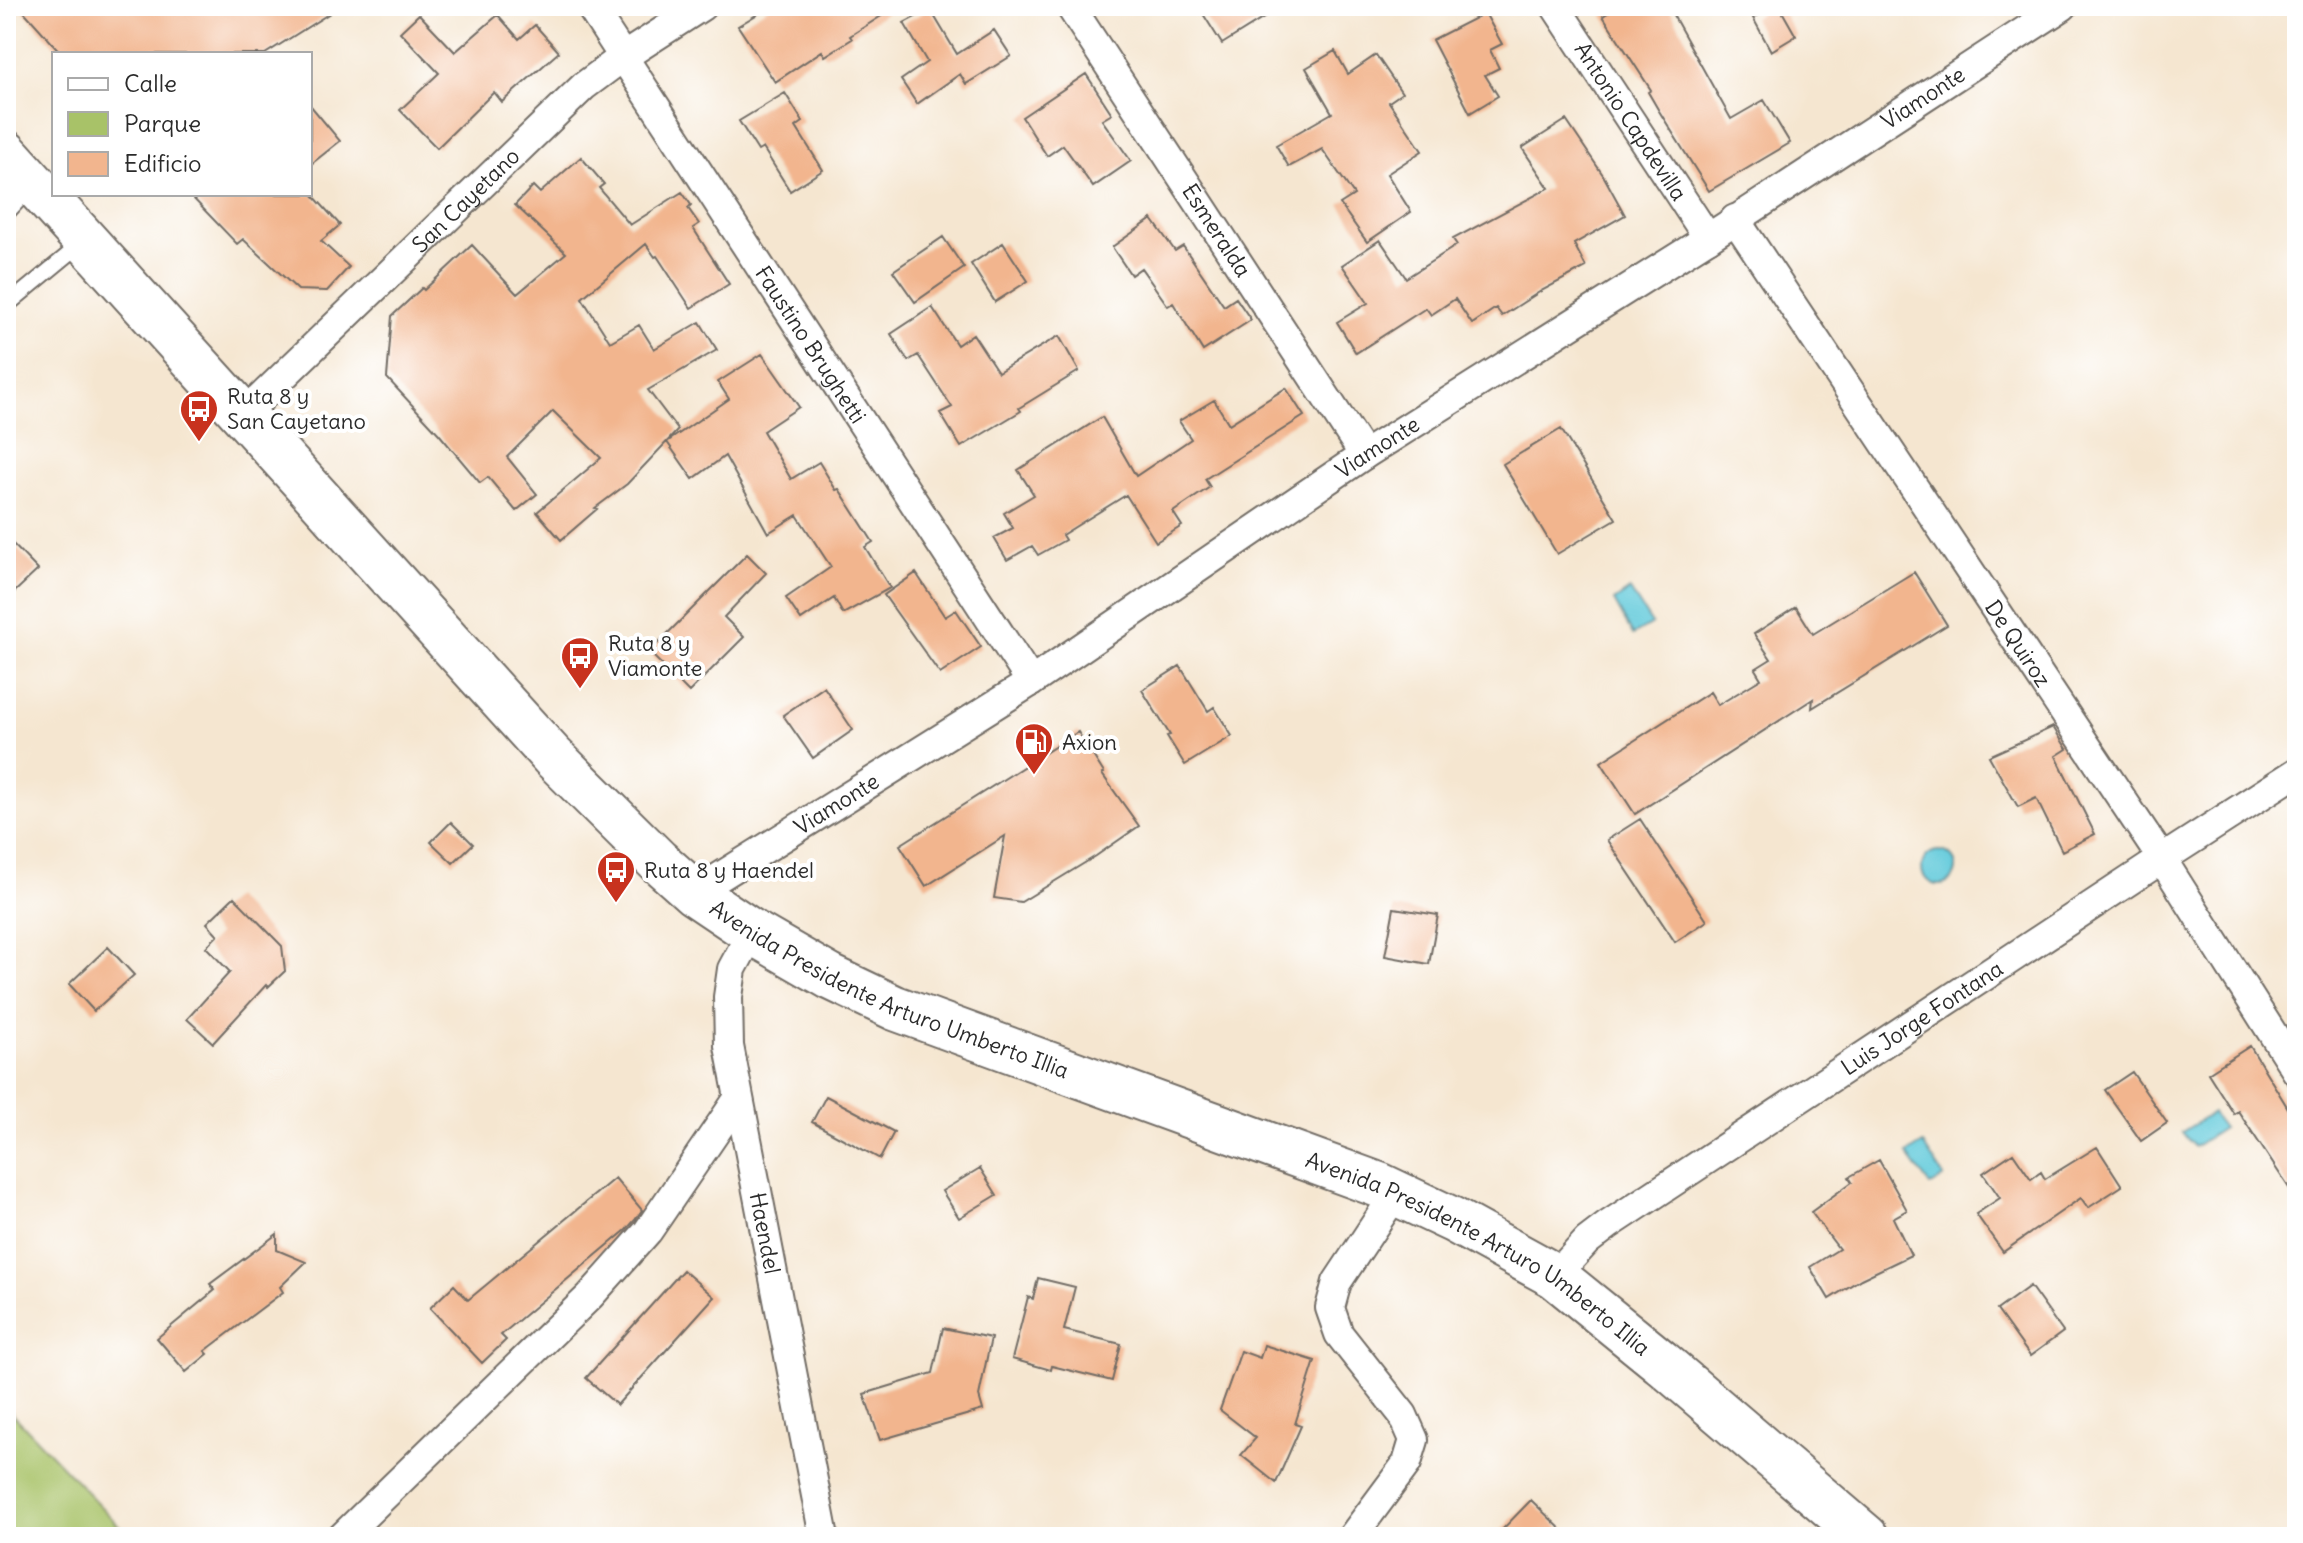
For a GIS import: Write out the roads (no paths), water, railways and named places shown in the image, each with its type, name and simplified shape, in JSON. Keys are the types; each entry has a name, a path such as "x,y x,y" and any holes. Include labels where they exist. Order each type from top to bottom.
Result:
{"main road":[{"name":"Avenida Presidente Arturo Umberto Illia","path":"15,183 85,241 552,756 694,893 752,932 830,977 895,1008 1379,1185 1453,1220 1555,1276 1866,1537"}],"street":[{"name":"Faustino Brughetti","path":"590,6 1031,682"},
{"name":"San Cayetano","path":"244,414 584,86 702,6"},
{"name":"Esmeralda","path":"1070,6 1364,455"},
{"name":"Antonio Capdevilla","path":"1555,6 1708,238"},
{"name":"Viamonte","path":"694,893 1031,682 1364,455 1708,238 2063,6"},
{"name":"De Quiroz","path":"1735,219 2162,859 2297,1072"},
{"name":"Luis Jorge Fontana","path":"1555,1276 1587,1241 1608,1225 2297,772"},
{"name":"Haendel","path":"752,932 732,969 728,997 729,1046 824,1537"},
{"path":"342,1537 590,1296 639,1242 738,1099"},
{"path":"1352,1537 1407,1463 1414,1440 1403,1415 1339,1334 1330,1308 1337,1282 1396,1193"}],"lane":[{"path":"6,306 85,241"}],"water":[{"path":"1630,590 1652,624 1633,635 1614,601"},
{"path":"1939,851 1951,856 1956,868 1951,880 1939,885 1927,880 1922,868 1927,856"},
{"path":"2212,1113 2223,1128 2194,1147 2182,1132"},
{"path":"1923,1144 1944,1177 1930,1186 1907,1154"}],"place":[{"name":"Ruta 8 y San Cayetano","path":"199,443"},
{"name":"Ruta 8 y Viamonte","path":"580,690"},
{"name":"Axion","path":"1034,776"},
{"name":"Ruta 8 y Haendel","path":"616,904"}]}
